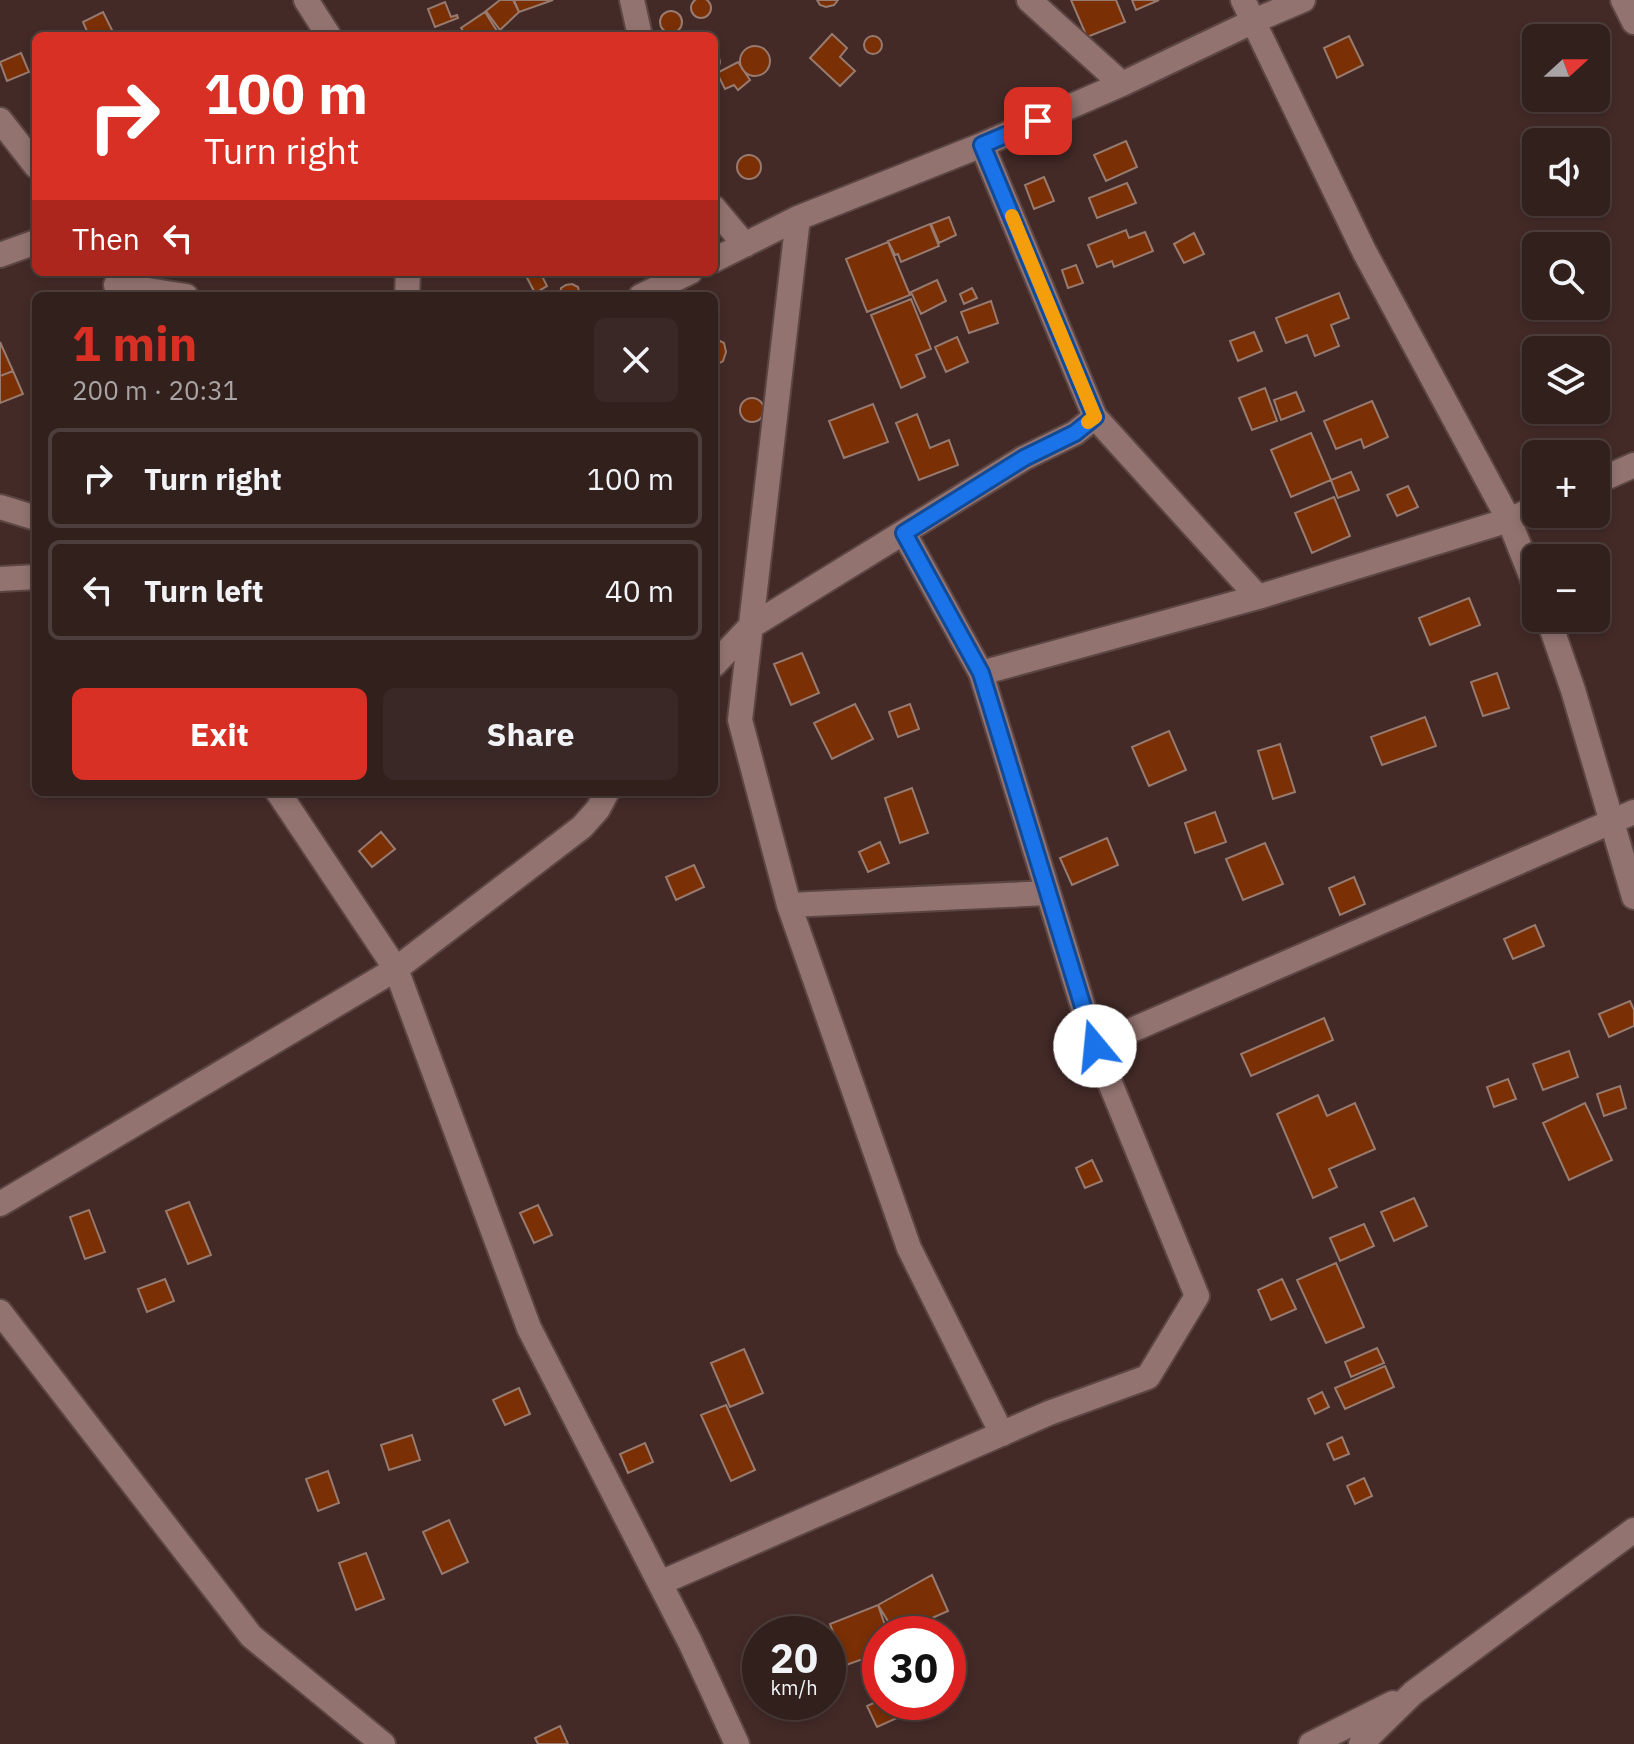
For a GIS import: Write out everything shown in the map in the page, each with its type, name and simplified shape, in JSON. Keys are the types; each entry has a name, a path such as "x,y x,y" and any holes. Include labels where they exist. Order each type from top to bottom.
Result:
{"street":[{"path":"306,0 326,32"},
{"path":"632,0 639,32"},
{"path":"1029,0 1122,84"},
{"path":"718,258 798,218 982,145 1122,84 1249,11 1303,0"},
{"path":"1623,0 1634,22"},
{"path":"1249,11 1364,251 1509,520 1522,553"},
{"path":"0,120 32,161"},
{"path":"982,145 1095,417 1258,597"},
{"path":"718,213 745,245"},
{"path":"798,218 740,720 789,905 909,1248 1002,1434"},
{"path":"0,255 32,243"},
{"path":"649,292 682,276"},
{"path":"113,284 162,292"},
{"path":"718,661 750,627 1024,458 1075,433 1095,417"},
{"path":"1610,476 1634,465"},
{"path":"0,507 32,517"},
{"path":"981,673 1258,597 1522,514"},
{"path":"660,1583 1049,1413 1148,1377 1197,1296 1095,1046 981,673 904,533"},
{"path":"0,579 32,577"},
{"path":"1553,632 1623,817 1634,897"},
{"path":"281,796 396,969 529,1328 690,1642 737,1744"},
{"path":"0,1204 396,969 582,827 605,796"},
{"path":"1095,1046 1623,817"},
{"path":"789,905 1048,893"},
{"path":"0,1312 251,1636 383,1744"},
{"path":"1361,1744 1413,1693 1634,1530"},
{"path":"1311,1744 1413,1693"}],"building":[{"path":"697,-1 705,-1 710,4 710,12 705,17 697,17 692,12 692,4"},
{"path":"500,0 513,0 519,12 500,30 486,11"},
{"path":"514,0 553,0 519,12"},
{"path":"817,0 838,0 826,7"},
{"path":"1071,0 1116,0 1125,22 1087,37"},
{"path":"1132,0 1159,0 1136,10"},
{"path":"445,2 451,17 457,15 458,18 435,27 428,9"},
{"path":"671,11 681,18 679,30 663,30 660,22 663,14"},
{"path":"103,12 113,32 87,32 83,22"},
{"path":"485,12 497,31 464,32 461,28"},
{"path":"832,34 847,48 840,57 855,71 840,86 810,58"},
{"path":"873,36 882,45 873,54 864,45"},
{"path":"1349,36 1363,65 1337,78 1324,48"},
{"path":"755,46 766,50 770,61 766,72 755,76 744,72 740,61 744,50"},
{"path":"21,53 29,72 7,81 0,62"},
{"path":"738,62 750,80 738,90 734,85 725,89 718,72"},
{"path":"1126,141 1137,167 1106,181 1094,155"},
{"path":"749,155 758,158 761,167 758,176 749,179 740,176 737,167 740,158"},
{"path":"1044,177 1054,201 1034,209 1025,185"},
{"path":"1127,183 1136,203 1097,218 1089,198"},
{"path":"949,217 956,235 939,243 931,224"},
{"path":"930,224 939,246 901,262 888,241"},
{"path":"1126,230 1129,238 1145,232 1153,251 1114,267 1112,261 1097,267 1088,245"},
{"path":"1194,233 1204,254 1184,263 1174,244"},
{"path":"888,242 910,295 867,312 846,259"},
{"path":"1076,265 1083,283 1068,288 1062,270"},
{"path":"526,276 542,276 547,286 534,292"},
{"path":"937,280 946,301 921,314 911,292"},
{"path":"566,285 578,287 579,292 560,292"},
{"path":"972,288 977,298 964,304 960,294"},
{"path":"1339,293 1349,318 1331,325 1339,346 1315,356 1307,335 1286,343 1276,318"},
{"path":"911,299 931,349 916,355 925,377 901,388 871,315"},
{"path":"991,301 998,323 969,333 961,312"},
{"path":"1254,332 1262,351 1238,361 1230,341"},
{"path":"957,337 968,362 946,372 935,347"},
{"path":"718,340 724,343 726,352 723,361 718,364"},
{"path":"0,342 13,371 0,376"},
{"path":"13,371 23,394 0,403 0,376"},
{"path":"1265,388 1277,421 1252,430 1239,398"},
{"path":"1296,392 1304,411 1281,420 1274,400"},
{"path":"752,398 760,402 764,410 760,418 752,422 744,418 740,410 744,402"},
{"path":"1372,401 1388,437 1364,448 1361,439 1336,449 1324,421"},
{"path":"873,404 888,442 844,458 829,421"},
{"path":"917,414 930,448 949,440 958,465 919,480 896,423"},
{"path":"1311,433 1331,480 1291,497 1271,450"},
{"path":"1351,472 1359,490 1338,498 1331,480"},
{"path":"1408,486 1418,507 1397,516 1387,495"},
{"path":"1334,497 1350,536 1312,553 1295,513"},
{"path":"1469,598 1480,625 1430,645 1419,618"},
{"path":"802,653 819,693 791,705 774,664"},
{"path":"1497,673 1509,708 1483,716 1471,682"},
{"path":"855,704 873,739 832,759 814,723"},
{"path":"910,704 919,729 898,737 889,712"},
{"path":"1425,717 1436,746 1382,765 1371,737"},
{"path":"1169,731 1186,770 1149,786 1132,747"},
{"path":"1280,744 1295,792 1273,799 1258,751"},
{"path":"912,788 928,833 900,843 885,798"},
{"path":"1215,812 1226,842 1195,853 1185,823"},
{"path":"381,832 395,849 372,867 359,851"},
{"path":"1107,838 1118,865 1072,885 1060,858"},
{"path":"880,842 889,863 868,872 859,852"},
{"path":"1265,843 1283,884 1243,900 1226,859"},
{"path":"694,865 704,887 676,900 666,877"},
{"path":"1354,877 1365,904 1340,915 1329,888"},
{"path":"1535,925 1544,946 1513,959 1504,939"},
{"path":"1630,1001 1634,1010 1634,1026 1609,1037 1599,1014"},
{"path":"1324,1018 1333,1040 1251,1076 1241,1054"},
{"path":"1569,1051 1578,1077 1543,1090 1533,1064"},
{"path":"1508,1079 1516,1099 1494,1107 1487,1087"},
{"path":"1620,1086 1626,1108 1604,1116 1597,1094"},
{"path":"1318,1095 1327,1116 1355,1103 1375,1149 1329,1169 1337,1187 1313,1198 1277,1114"},
{"path":"1585,1103 1612,1160 1569,1180 1543,1123"},
{"path":"1092,1160 1102,1181 1085,1188 1076,1168"},
{"path":"1414,1198 1427,1226 1394,1241 1381,1212"},
{"path":"189,1202 211,1255 188,1264 166,1211"},
{"path":"538,1205 552,1235 534,1243 520,1213"},
{"path":"89,1210 105,1252 85,1259 70,1217"},
{"path":"1364,1224 1374,1246 1340,1261 1330,1238"},
{"path":"1336,1263 1364,1327 1326,1343 1297,1280"},
{"path":"165,1279 174,1301 147,1312 138,1289"},
{"path":"1282,1279 1296,1309 1271,1320 1258,1290"},
{"path":"1377,1348 1384,1363 1351,1377 1345,1362"},
{"path":"744,1349 763,1393 730,1407 711,1363"},
{"path":"1385,1366 1394,1387 1345,1409 1335,1388"},
{"path":"519,1388 530,1414 505,1425 493,1400"},
{"path":"1322,1392 1329,1407 1315,1414 1308,1399"},
{"path":"726,1405 755,1470 731,1481 701,1415"},
{"path":"412,1435 420,1460 389,1470 381,1445"},
{"path":"1342,1437 1349,1454 1334,1460 1327,1444"},
{"path":"645,1443 653,1462 628,1473 620,1454"},
{"path":"328,1471 339,1503 318,1511 306,1479"},
{"path":"1364,1478 1372,1496 1355,1504 1347,1486"},
{"path":"449,1520 468,1562 442,1574 423,1532"},
{"path":"366,1553 384,1599 356,1610 339,1563"},
{"path":"932,1575 948,1611 937,1616 885,1616 878,1605"},
{"path":"878,1605 882,1616 862,1616 862,1659 846,1665 846,1618"},
{"path":"874,1720 893,1720 877,1727"},
{"path":"560,1726 568,1744 538,1744 535,1738"}],"slow traffic":[{"path":"1012,216 1095,417 1088,422"}],"route":[{"path":"1038,121 982,145 1095,417 1075,433 1024,458 904,533 981,673 1095,1046"}]}
